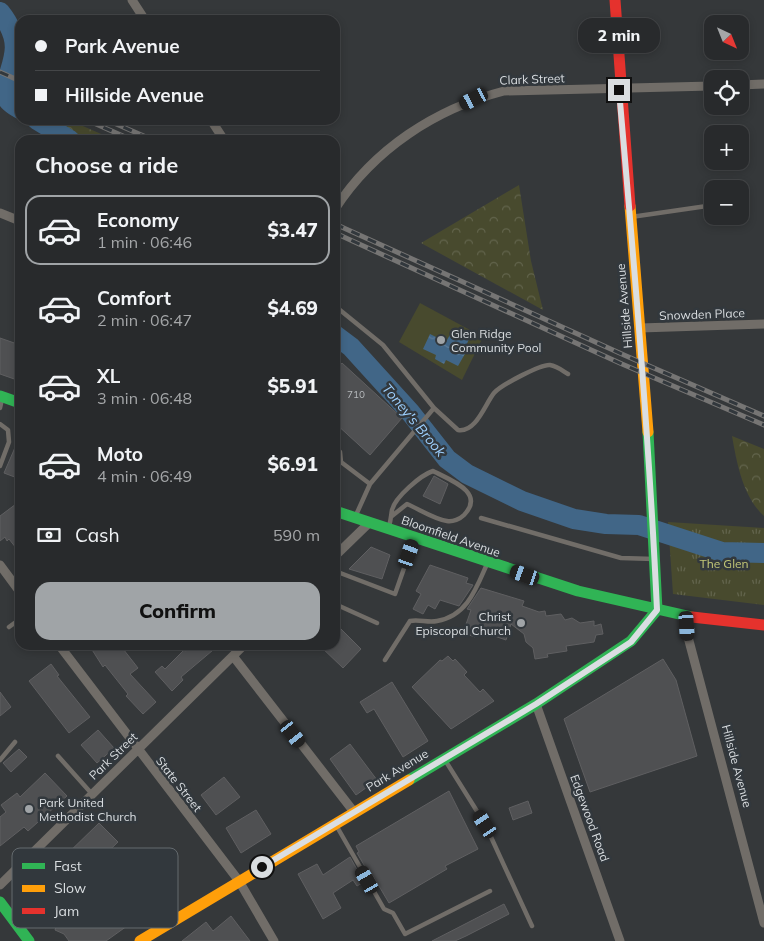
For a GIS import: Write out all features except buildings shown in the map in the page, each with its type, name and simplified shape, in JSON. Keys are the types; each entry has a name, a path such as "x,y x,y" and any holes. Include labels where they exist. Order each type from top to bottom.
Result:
{"street":[{"path":"132,0 142,15"},
{"name":"Hillside Avenue","path":"615,0 619,90 640,328 654,520 657,610"},
{"path":"749,85 764,84"},
{"name":"Clark Street","path":"340,200 365,171 397,141 422,125 474,99 504,91 619,90 704,86"},
{"path":"0,213 15,219"},
{"name":"Snowden Place","path":"640,328 764,324"},
{"path":"1,400 15,402"},
{"name":"Bloomfield Avenue","path":"340,513 578,591 686,616 764,625"},
{"path":"340,551 369,523"},
{"path":"0,566 15,586"},
{"name":"Park Avenue","path":"178,918 536,704 631,642 657,610"},
{"name":"Hillside Avenue","path":"686,616 688,636 764,923"},
{"name":"State Street","path":"63,650 137,750 239,881 274,941"},
{"name":"Park Street","path":"37,848 239,650"},
{"path":"233,656 354,812"},
{"name":"Edgewood Road","path":"536,704 620,941"},
{"name":"Park Street","path":"0,885 12,873"},
{"path":"0,902 12,918"},
{"path":"19,928 29,941"},
{"name":"Park Avenue","path":"140,941 161,928"}],"lane":[{"path":"630,217 704,206"},
{"path":"340,310 384,345 434,408 454,428 463,431 472,426 495,392 504,385 544,366 557,367 568,374"},
{"path":"354,518 370,484 434,408"},
{"path":"0,424 8,430 9,442 0,466"},
{"path":"340,452 342,462 370,484"},
{"path":"388,529 394,504 420,477 433,471 460,485 471,495 472,502 468,511 456,520 447,521 407,504 392,516"},
{"path":"481,518 621,558 656,559"},
{"path":"340,573 395,594 414,538"},
{"path":"385,660 410,621 432,622 452,617 464,607 472,597 488,563"},
{"path":"340,606 377,623"},
{"path":"9,628 15,623"},
{"path":"0,760 15,742"},
{"path":"58,756 92,794"},
{"path":"444,758 485,824 532,926"},
{"path":"334,823 384,909 393,913 405,934 490,891"}],"green space":[{"path":"0,89 15,96 15,110 0,101"},
{"path":"39,125 80,125 104,135 55,135"},
{"path":"519,185 531,261 543,310 421,243"},
{"name":"Glen Ridge Community Pool","path":"420,303 483,337 462,380 399,342"},
{"path":"732,436 764,449 764,516 746,490 739,469"},
{"name":"The Glen","path":"668,522 764,528 764,605 673,594"}],"water":[{"path":"453,329 469,339 466,346 457,344 456,346 466,352 458,366 446,360 444,364 435,359 436,355 423,349 430,334 446,342"}],"waterway":[{"name":"Toney's Brook","path":"0,12 12,32 15,49"},
{"name":"Toney's Brook","path":"15,49 4,89 9,101 15,106"},
{"name":"Toney's Brook","path":"45,125 62,135"},
{"name":"Toney's Brook","path":"340,339 351,347 410,412 447,459 467,474 522,501 574,519 606,524 639,525 722,552 764,553"}],"railway":[{"path":"0,72 15,79"},
{"path":"98,125 121,135"},
{"path":"118,125 142,135"},
{"path":"340,226 624,355 764,416"},
{"path":"340,235 622,364 764,425"}],"traffic: fast":[{"path":"0,396 15,401"},
{"path":"409,780 536,704 631,641 657,610 648,432"},
{"path":"340,513 578,591 692,617"},
{"path":"0,902 12,918"},
{"path":"19,928 29,941"}],"traffic: slow":[{"path":"630,206 648,432"},
{"path":"178,918 409,780"},
{"path":"140,941 162,928"}],"traffic: jam":[{"path":"615,0 630,206"},
{"path":"692,617 764,625"}],"place":[{"name":"Glen Ridge Community Pool","path":"441,340"},
{"name":"Christ Episcopal Church","path":"521,623"},
{"name":"Park United Methodist Church","path":"29,809"}],"route":[{"path":"262,867 536,704 631,642 657,610 654,520 640,328 619,90"}]}
